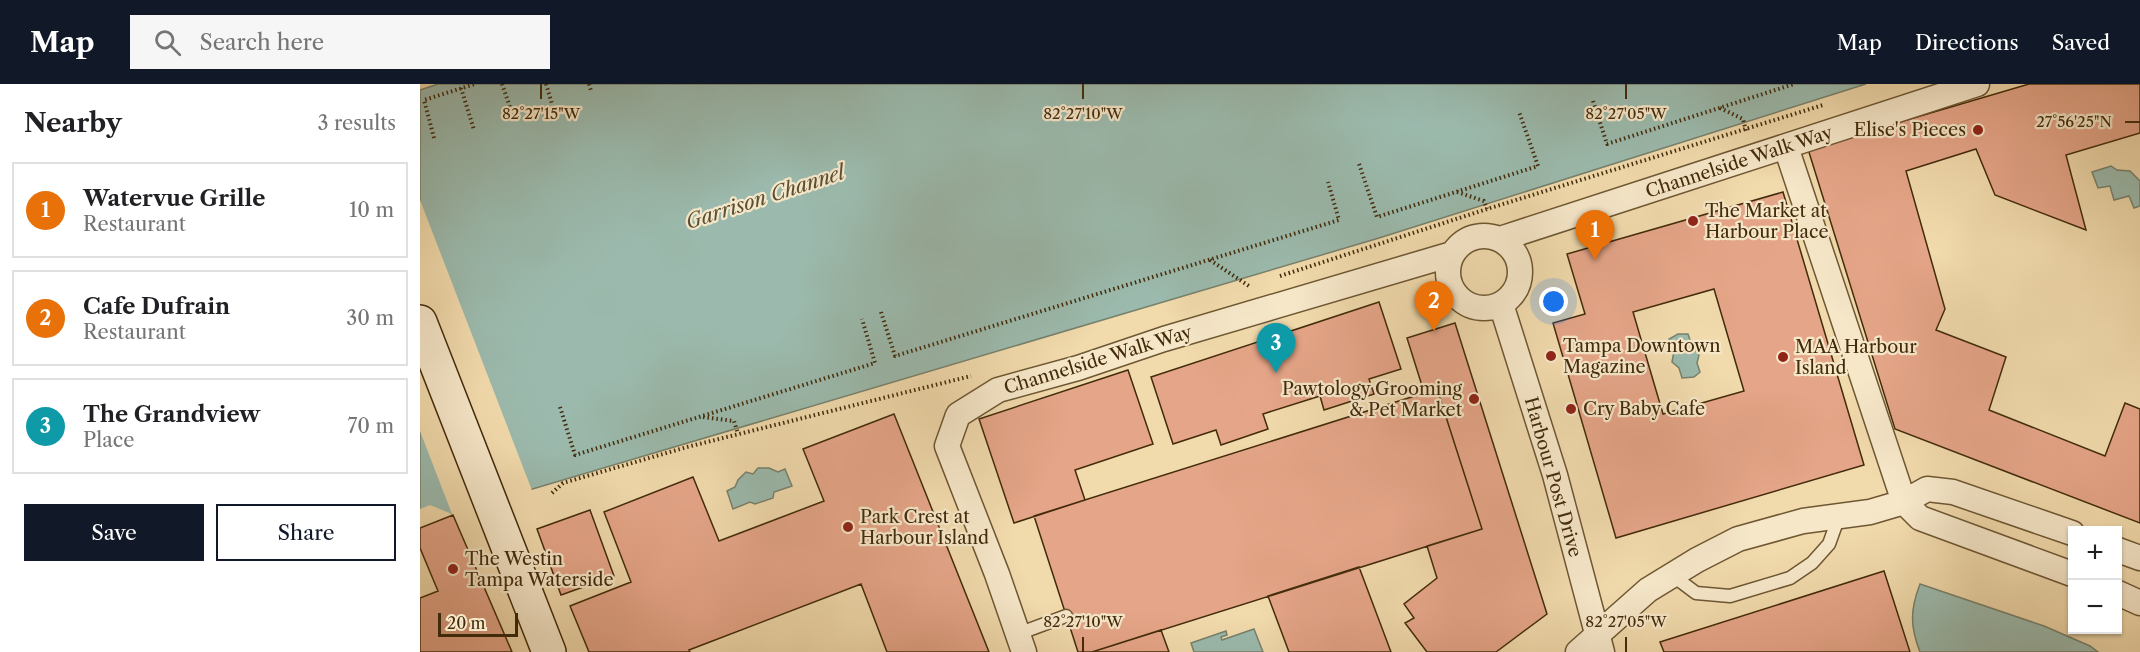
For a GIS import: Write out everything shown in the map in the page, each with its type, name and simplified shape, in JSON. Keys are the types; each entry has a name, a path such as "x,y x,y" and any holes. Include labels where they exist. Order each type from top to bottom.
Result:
{"street":[{"name":"Channelside Walk Way","path":"1500,239 1977,84"},
{"path":"1786,147 1855,327 1904,502 1920,518 2068,572"},
{"path":"1487,236 1500,239 1512,249 1520,263 1520,279 1513,294 1501,304 1481,308 1464,302 1453,291 1448,280 1448,268 1452,254 1462,243 1473,237 1487,236"},
{"name":"Channelside Walk Way","path":"1021,643 947,446 958,415 998,390 1078,368 1164,339 1452,254"},
{"name":"Harbour Post Drive","path":"1501,304 1555,475 1599,643"},
{"path":"420,322 549,652"},
{"path":"1578,652 1599,643 1648,590 1697,560 1738,539 1803,521 1870,512 1904,502 1928,489 1953,492 2068,531"},
{"path":"2122,551 2140,558"},
{"path":"2122,595 2140,603"}],"lane":[{"path":"1672,575 1696,593 1730,596 1790,578 1812,564 1829,544 1839,516"},
{"path":"1021,643 1066,616"}],"path":[{"path":"434,138 424,100 475,84"},
{"path":"502,84 513,116"},
{"path":"546,84 552,104"},
{"path":"589,84 591,91"},
{"path":"1593,101 1606,144 1794,84"},
{"path":"462,88 474,130"},
{"path":"1270,279 1834,101"},
{"path":"1719,108 1743,119 1746,129"},
{"path":"1359,164 1377,217 1538,166 1520,112"},
{"path":"881,312 895,356 1339,220 1328,182"},
{"path":"1457,192 1484,201 1487,209"},
{"path":"1210,260 1249,286"},
{"path":"1237,290 1259,283"},
{"path":"560,407 575,455 875,363 862,319"},
{"path":"552,493 563,483 738,434 979,373"},
{"path":"700,416 734,422 738,434"}],"water":[{"name":"Garrison Channel","path":"438,84 1866,84 1379,238 455,512 420,529 420,90"},
{"path":"2111,166 2117,170 2130,171 2140,181 2140,206 2134,208 2129,196 2114,200 2110,186 2098,188 2092,172"},
{"path":"1678,334 1688,334 1692,346 1699,355 1697,363 1700,372 1694,377 1682,378 1679,368 1672,362 1674,351 1669,339"},
{"path":"758,468 769,468 778,472 785,469 792,486 774,492 773,498 755,504 750,502 733,509 727,491 735,487 746,472 753,474"},
{"path":"1920,584 2044,626 2090,646 2098,652 1920,652 1912,618"},
{"path":"1254,629 1263,652 1194,652 1191,643 1226,631 1227,635 1221,637 1222,640"}],"pier":[{"path":"420,200 533,493 452,515 420,530 420,509 430,505 452,514 420,431"}],"building":[{"name":"MAA Harbour Island","path":"2029,84 2140,84 2140,133 2066,155 2086,230 1995,195 1976,149 1906,171 1945,309 1936,330 2006,357 1989,410 2105,456 2125,403 2140,409 2140,523 1895,429 1808,149"},
{"name":"MAA Harbour Island","path":"1783,192 1864,465 1616,538 1553,323 1585,314 1567,254","holes":["1714,289 1744,391 1663,414 1633,312"]},
{"path":"1379,302 1401,369 1369,379 1374,394 1324,410 1320,396 1263,414 1268,429 1221,445 1216,430 1173,444 1151,377"},
{"path":"1455,323 1547,614 1496,652 1427,652 1405,623 1414,618 1404,604 1437,578 1427,546 1482,529 1437,389 1424,392 1407,338"},
{"path":"1128,370 1153,444 1075,470 1085,500 1014,523 979,419"},
{"path":"1437,389 1482,529 1092,652 1078,652 1034,516"},
{"name":"Park Crest at Harbour Island","path":"894,414 989,652 887,652 861,584 689,650 690,652 589,652 570,606 631,582 604,512 693,477 719,541 824,501 803,449"},
{"path":"590,510 614,576 561,595 537,529"},
{"name":"The Westin Tampa Waterside","path":"453,515 512,652 420,652 420,598 438,591 420,548 420,528"},
{"path":"1359,567 1391,652 1289,652 1268,596"},
{"path":"1884,571 1910,652 1664,652 1660,642"},
{"path":"1161,630 1169,652 1092,652"}],"place":[{"name":"Elise's Pieces","path":"1978,130"},
{"name":"The Market at Harbour Place","path":"1693,221"},
{"name":"Watervue Grille","path":"1595,260"},
{"name":"Cafe Dufrain","path":"1434,331"},
{"name":"Tampa Downtown Magazine","path":"1551,356"},
{"name":"MAA Harbour Island","path":"1783,357"},
{"name":"The Grandview","path":"1276,373"},
{"name":"Pawtology Grooming & Pet Market","path":"1474,399"},
{"name":"Cry Baby Cafe","path":"1571,409"},
{"name":"Park Crest at Harbour Island","path":"848,527"},
{"name":"The Westin Tampa Waterside","path":"453,569"}]}
